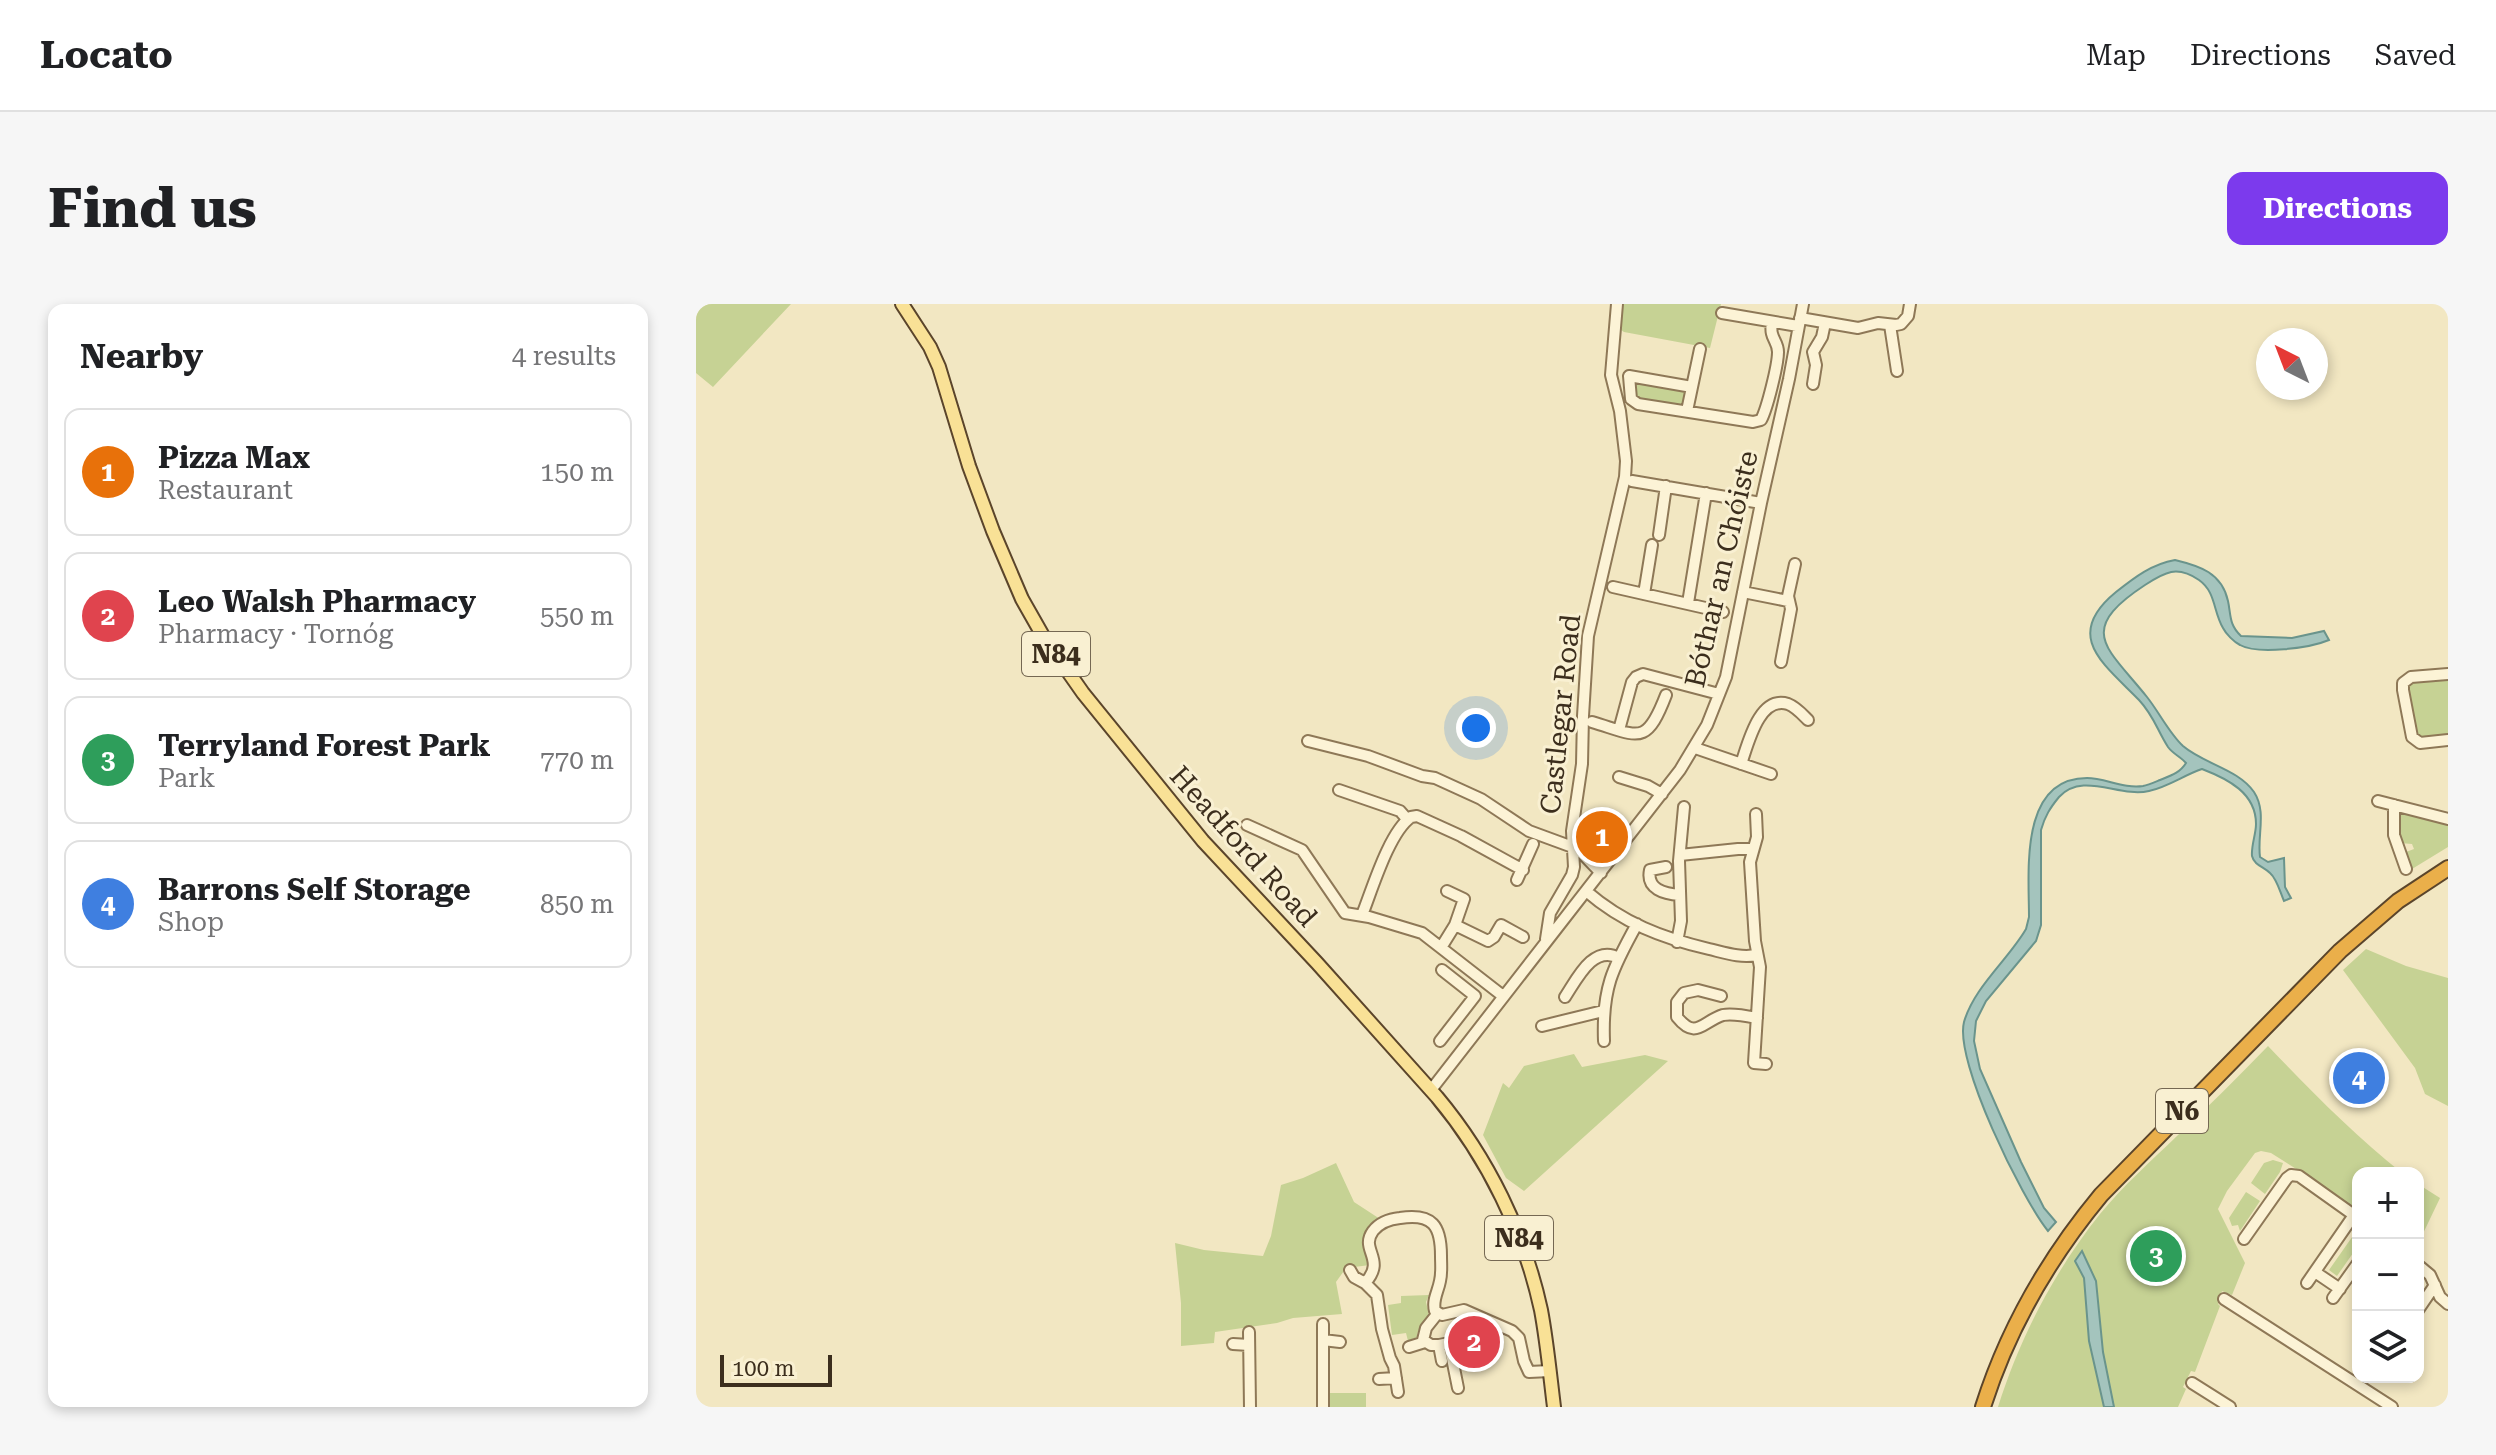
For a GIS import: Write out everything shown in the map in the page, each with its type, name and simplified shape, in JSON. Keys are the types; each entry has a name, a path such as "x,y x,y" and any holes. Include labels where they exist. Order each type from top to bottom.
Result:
{"highway":[{"name":"N6","path":"1983,1407 2008,1340 2032,1292 2072,1231 2101,1195 2340,951 2398,901 2448,868"}],"main road":[{"name":"Headford Road","path":"902,304 939,367 969,466 993,531 1022,599 1043,636 1083,693 1203,841 1431,1090 1468,1139 1494,1182 1513,1219 1541,1310 1554,1407"}],"street":[{"name":"Castlegar Road","path":"1546,941 1550,913 1574,867 1572,831 1582,764 1588,636 1625,477 1620,411 1611,375 1617,304"},
{"path":"1749,318 1752,304"},
{"name":"Bóthar an Chóiste","path":"1431,1090 1695,748 1730,661 1803,304"},
{"path":"1722,313 1772,322 1825,323 1858,328 1878,323 1901,324 1905,321 1910,304"},
{"path":"1692,387 1629,376 1629,392 1634,402 1753,422 1761,420 1778,350 1771,335 1772,322"},
{"path":"1813,384 1816,377 1813,352 1822,337 1825,323"},
{"path":"1890,325 1897,371"},
{"path":"1687,411 1700,349"},
{"path":"1632,481 1761,503"},
{"path":"1659,535 1666,486"},
{"path":"1688,603 1706,493"},
{"path":"1644,594 1652,545"},
{"path":"1781,662 1791,609 1788,601 1795,564"},
{"path":"1613,587 1723,612"},
{"path":"1743,592 1788,601"},
{"path":"1619,730 1632,682 1643,674 1719,694"},
{"path":"2448,674 2411,677 2403,683 2412,737 2420,743 2448,740"},
{"path":"1592,722 1634,735 1649,730 1666,695"},
{"path":"1741,764 1759,718 1767,707 1787,704 1808,720"},
{"path":"1308,741 1435,778 1481,799 1529,831 1572,846 1601,873"},
{"path":"1695,748 1771,774"},
{"path":"1619,777 1662,794"},
{"path":"1339,790 1400,811 1407,819"},
{"path":"2378,801 2448,819"},
{"path":"2394,805 2393,826 2406,869"},
{"path":"1677,942 1681,921 1680,855 1684,807"},
{"path":"1756,814 1757,837 1750,862 1753,928 1760,977 1754,1063 1766,1064"},
{"path":"1362,915 1388,849 1407,819 1417,816 1523,870"},
{"path":"1247,825 1302,850 1345,913 1418,931 1442,946 1503,996"},
{"path":"1517,880 1533,844"},
{"path":"2398,850 2411,847"},
{"path":"1680,855 1753,849"},
{"path":"1666,867 1650,870 1651,883 1659,891 1680,895"},
{"path":"1442,946 1455,925 1464,899 1447,891"},
{"path":"1586,891 1637,924 1677,942 1739,957 1757,955"},
{"path":"1604,1041 1603,1011 1608,984 1637,924"},
{"path":"1455,925 1488,941 1501,925 1523,937"},
{"path":"1565,997 1596,957 1608,953 1619,958"},
{"path":"1440,1041 1475,996 1442,970"},
{"path":"1472,993 1482,979"},
{"path":"1721,996 1690,990 1679,997 1677,1017 1687,1027 1703,1027 1725,1015 1757,1018"},
{"path":"1706,1005 1709,993"},
{"path":"1542,1026 1603,1011"},
{"path":"2244,1239 2291,1175 2299,1176 2352,1214"},
{"path":"1365,1283 1374,1270 1375,1261 1369,1243 1377,1227 1395,1219 1426,1219 1437,1228 1441,1238 1441,1274 1434,1309 1442,1315 1464,1310 1512,1331 1519,1338 1529,1372 1550,1371"},
{"path":"2307,1283 2352,1222"},
{"path":"1350,1270 1354,1277 1377,1295 1398,1392"},
{"path":"2424,1270 2430,1275 2440,1297 2448,1304"},
{"path":"2315,1272 2336,1294 2352,1271"},
{"path":"2424,1301 2435,1285"},
{"path":"2224,1299 2392,1407"},
{"path":"1425,1342 1425,1331 1438,1313"},
{"path":"1323,1324 1323,1407"},
{"path":"1249,1332 1250,1407"},
{"path":"1323,1340 1340,1342"},
{"path":"1409,1347 1425,1342 1439,1345 1449,1343 1458,1388"},
{"path":"1233,1344 1249,1345"},
{"path":"1439,1345 1442,1361"},
{"path":"1379,1379 1396,1378"},
{"path":"2192,1383 2230,1407"}],"green space":[{"path":"696,304 791,304 713,387 696,373"},
{"path":"1622,304 1721,304 1710,348 1624,332 1614,325"},
{"path":"1636,382 1685,390 1684,405 1635,399 1632,390"},
{"path":"2448,677 2448,735 2419,737 2415,733 2406,688 2412,680"},
{"path":"2402,812 2448,822 2448,847 2412,869 2404,857 2406,852 2414,849 2412,844 2400,843 2396,818"},
{"path":"2366,949 2406,966 2448,978 2448,1106 2425,1094 2415,1068 2343,970"},
{"path":"2268,1046 2349,1128 2395,1167 2352,1167 2352,1208 2271,1153 2255,1153 2227,1191 2218,1209 2245,1263 2232,1295 2222,1291 2220,1306 2195,1372 2191,1371 2183,1387 2186,1389 2178,1407 1998,1407 2028,1330 2053,1282 2083,1236 2128,1184"},
{"path":"1574,1054 1582,1067 1645,1055 1668,1061 1524,1191 1506,1178 1483,1135 1503,1083 1509,1088 1524,1066"},
{"path":"2273,1160 2283,1163 2265,1194 2251,1183 2264,1163"},
{"path":"1336,1163 1354,1202 1380,1219 1369,1230 1366,1239 1370,1265 1346,1268 1336,1282 1342,1314 1293,1318 1215,1332 1214,1343 1181,1346 1181,1303 1175,1243 1204,1250 1263,1256 1271,1236 1281,1185"},
{"path":"2424,1188 2440,1198 2424,1231"},
{"path":"2246,1192 2260,1201 2240,1231 2238,1225 2232,1226 2229,1218"},
{"path":"2352,1237 2352,1255 2337,1276 2329,1270"},
{"path":"1429,1295 1426,1302 1429,1315 1417,1337 1408,1341 1406,1333 1392,1335 1388,1305 1401,1303 1401,1296"},
{"path":"1330,1393 1366,1393 1366,1407 1330,1407"}],"water":[{"path":"2175,560 2201,568 2215,577 2225,591 2232,624 2241,636 2292,638 2324,631 2329,640 2284,649 2259,650 2240,645 2224,630 2205,585 2191,575 2178,572 2159,577 2123,601 2104,627 2110,652 2178,741 2191,752 2239,778 2254,792 2261,816 2260,857 2268,862 2284,858 2285,887 2291,898 2284,901 2272,876 2253,859 2255,813 2246,796 2231,783 2202,769 2149,791 2079,786 2059,797 2053,805 2041,830 2041,925 2036,941 1986,1001 1976,1021 1974,1041 1980,1069 2021,1162 2044,1208 2056,1222 2048,1231 2007,1161 1979,1097 1969,1067 1964,1022 1983,985 2026,929 2032,831 2049,793 2065,782 2087,778 2143,786 2174,774 2186,763 2168,747 2144,706 2102,662 2090,636 2092,622 2100,608 2116,592 2151,568"},
{"path":"2082,1251 2096,1281 2103,1352 2114,1407 2104,1407 2089,1341 2084,1278 2075,1261"}],"place":[{"name":"Pizza Max","path":"1602,837"},
{"name":"Barrons Self Storage","path":"2359,1078"},
{"name":"Terryland Forest Park","path":"2156,1256"},
{"name":"Leo Walsh Pharmacy","path":"1474,1342"}]}
